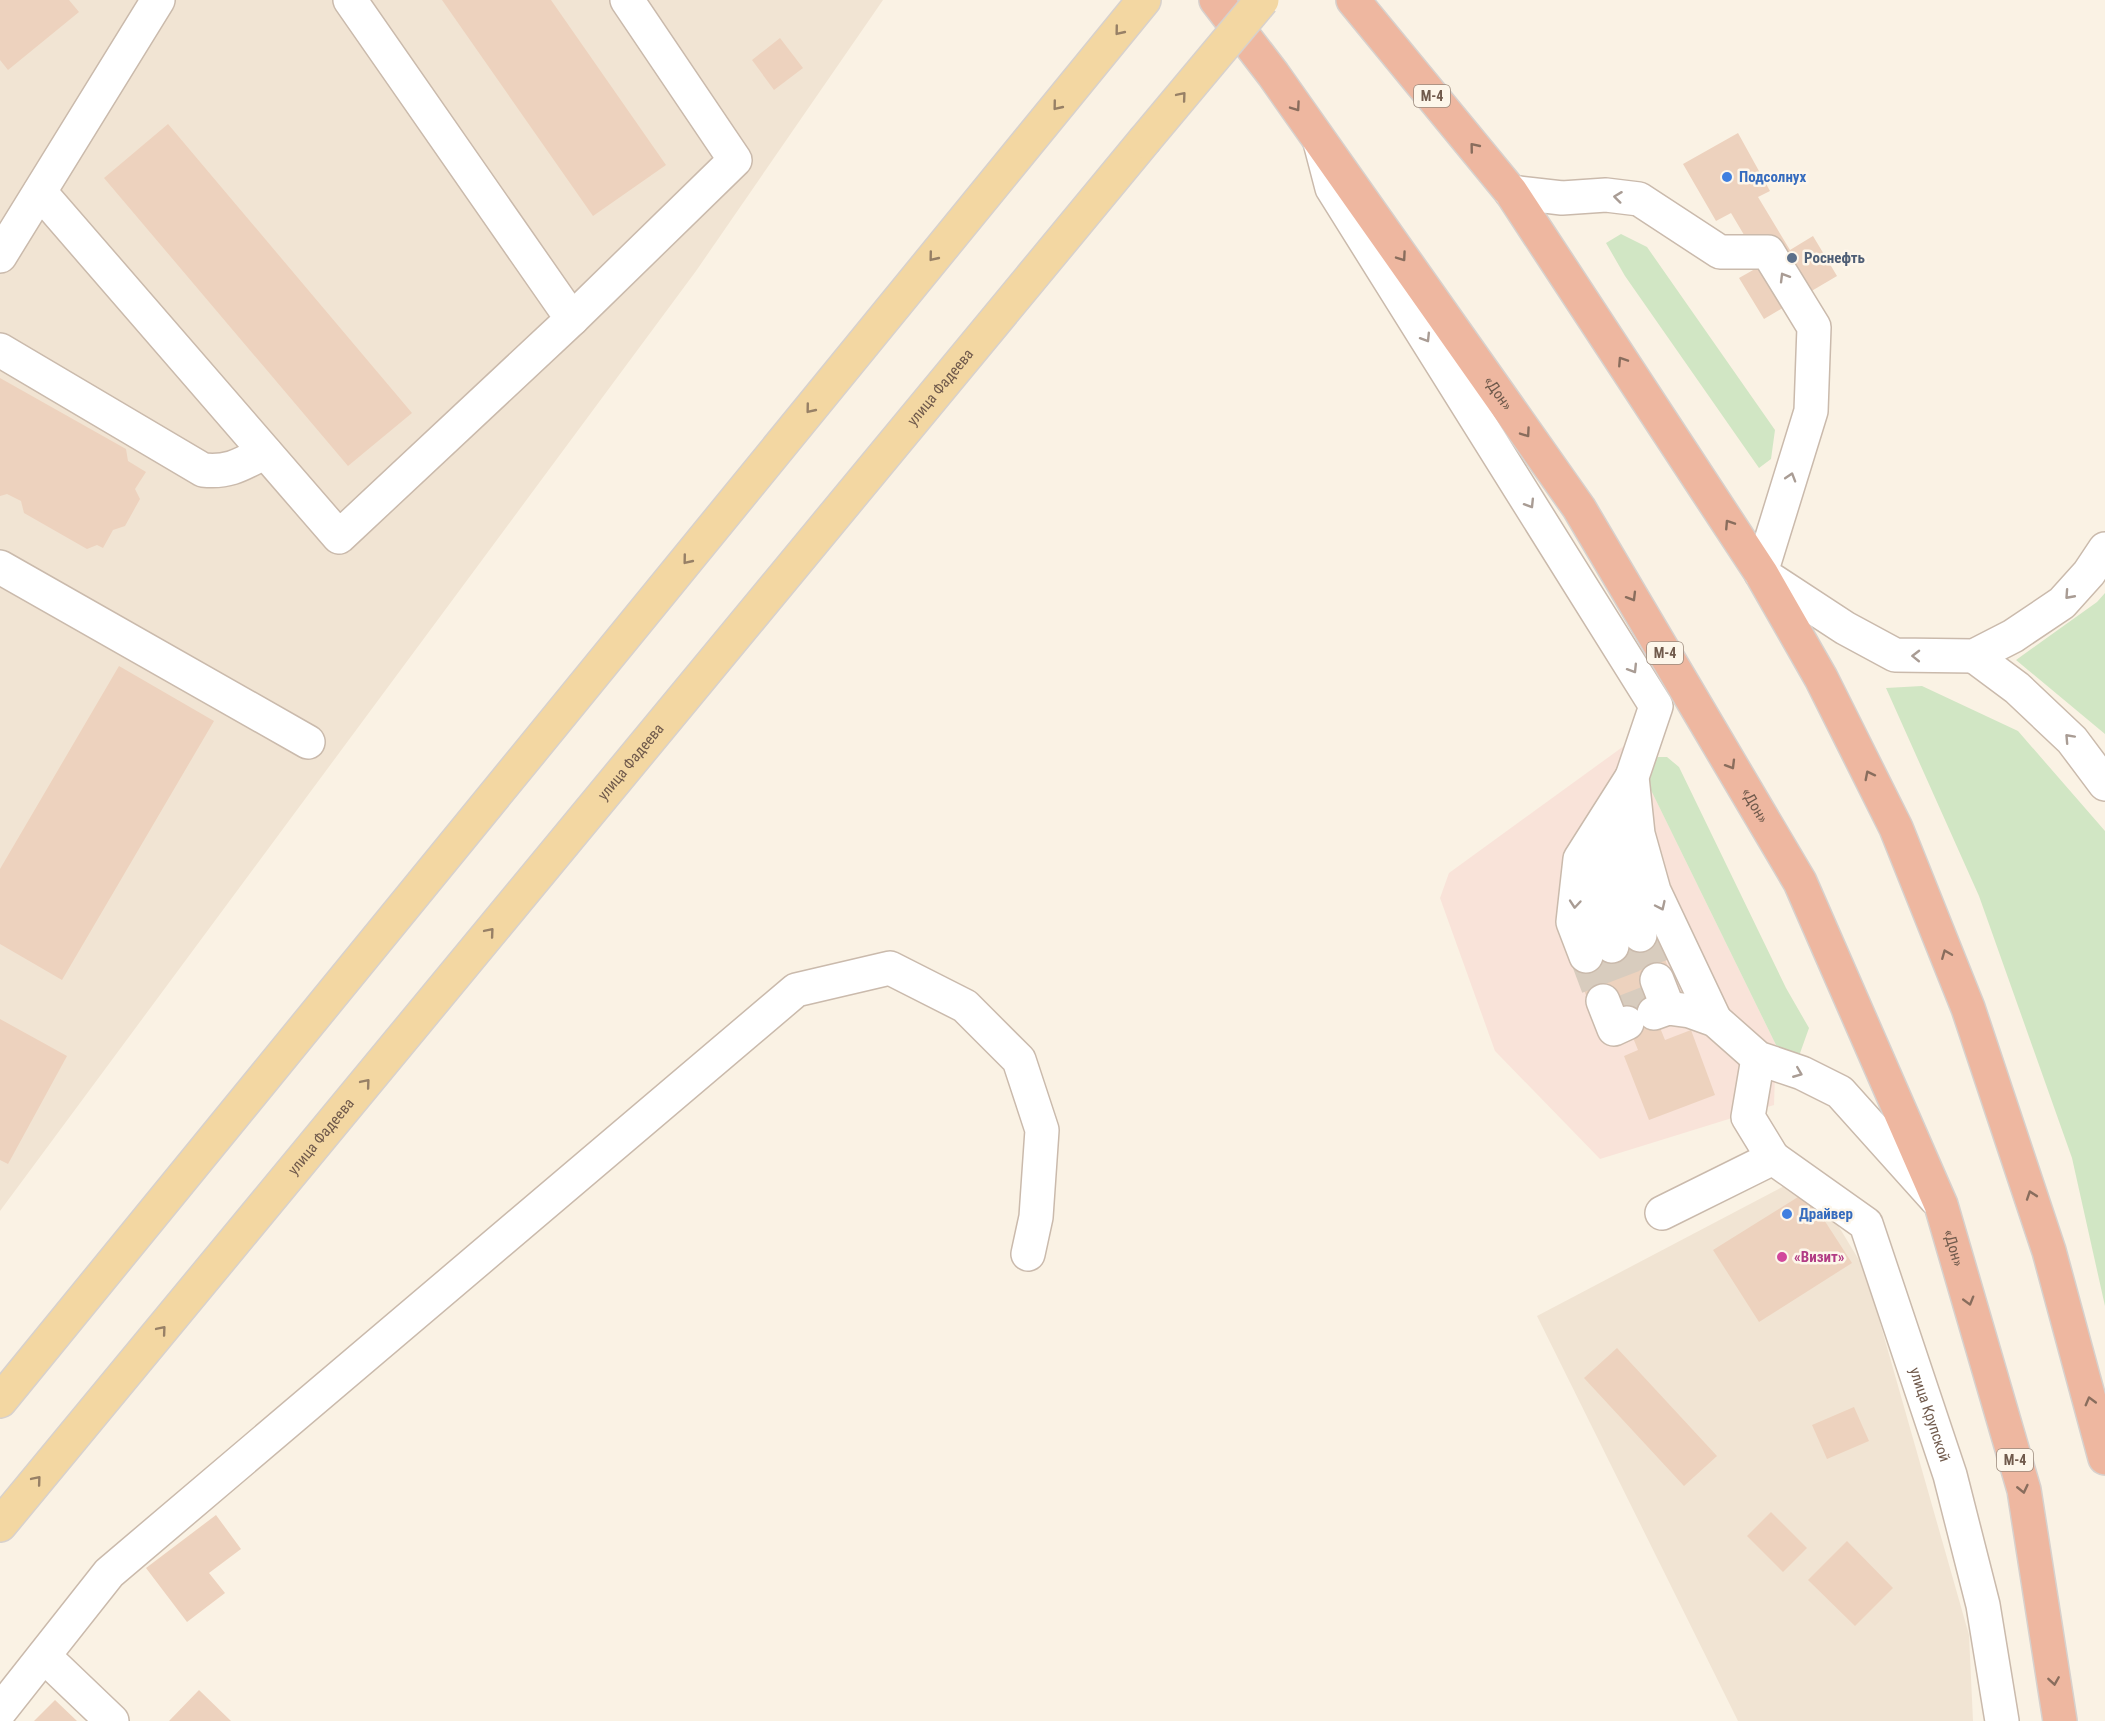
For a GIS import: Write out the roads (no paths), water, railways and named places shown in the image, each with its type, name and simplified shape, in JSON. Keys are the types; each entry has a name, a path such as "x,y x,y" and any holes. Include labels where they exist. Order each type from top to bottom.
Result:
{"highway":[{"name":"«Дон»","path":"1216,0 1273,74 1579,508 1800,882 1941,1205 2024,1490 2060,1721"},
{"name":"М-4","path":"1353,0 1511,192 1761,573 1821,678 1896,828 1968,1008 2049,1251 2105,1458"}],"main road":[{"path":"0,1401 1143,0"},
{"name":"улица Фадеева","path":"0,1525 1262,0"}],"street":[{"path":"0,256 158,0"},
{"path":"350,0 572,319"},
{"path":"39,192 339,537 572,319 735,160 627,0"},
{"path":"1320,141 1332,188 1656,706 1625,788 1599,828 1600,911 1613,946 1627,901 1618,842 1625,788"},
{"path":"1511,192 1562,198 1606,195 1639,199 1720,252 1768,252 1814,327 1811,411 1761,573 1845,628 1895,655 1974,656 2013,636 2062,603 2089,573 2105,549"},
{"path":"0,351 202,470 217,471 234,468 265,452"},
{"path":"0,567 308,742"},
{"path":"1974,656 2017,688 2072,740 2105,784"},
{"path":"1625,788 1654,891 1714,1020"},
{"path":"0,1711 109,1573 796,990 890,968 965,1006 1019,1060 1042,1130 1036,1217 1028,1254"},
{"path":"1604,1001 1614,1029 1652,1006 1690,1011 1714,1020 1758,1058 1802,1073 1840,1092 1941,1205"},
{"path":"1662,1213 1773,1158 1748,1117 1758,1058"},
{"name":"улица Крупской","path":"1773,1158 1866,1224 1950,1475 1983,1605 2002,1721"},
{"path":"44,1656 112,1721"}],"tunnel":[{"path":"1640,935 1657,980"},
{"path":"1612,946 1640,1019"},
{"path":"1586,956 1603,1001"}],"place":[{"name":"Подсолнух","path":"1727,177"},
{"name":"Роснефть","path":"1792,258"},
{"name":"Драйвер","path":"1787,1214"},
{"name":"«Визит»","path":"1782,1257"}]}
